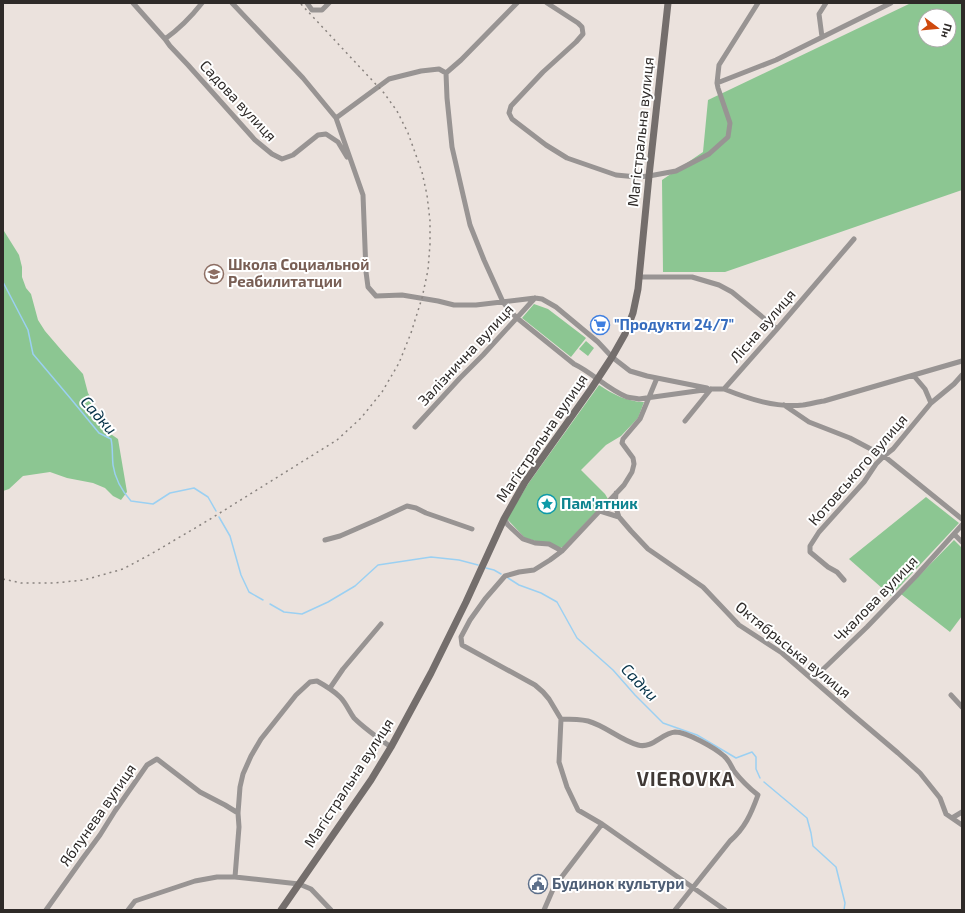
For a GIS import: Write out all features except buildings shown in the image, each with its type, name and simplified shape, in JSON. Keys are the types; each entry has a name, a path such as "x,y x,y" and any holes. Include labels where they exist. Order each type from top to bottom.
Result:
{"main road":[{"name":"Магістральна вулиця","path":"281,910 371,780 391,747 431,673 466,602 504,519 525,482 591,389 625,334 633,313 638,289 668,3"}],"street":[{"name":"Садова вулиця","path":"133,3 255,140 272,154 282,159 293,155 318,135 326,134 338,142 353,166"},
{"path":"165,39 177,30 202,3"},
{"path":"232,3 303,78 336,118 363,195 368,287 376,296 402,295 454,305 476,305 535,298 542,299 556,307 598,342 612,357 630,370 647,376 711,389"},
{"path":"308,3 312,10 322,10 329,3"},
{"path":"446,72 461,60 517,3"},
{"path":"547,3 578,23 582,27 583,34 543,72 511,106 509,113 517,122 567,158 616,175 637,177 676,171 709,154 728,137 730,123 717,83 719,65 758,3"},
{"path":"822,37 819,14 826,3"},
{"path":"717,83 776,60 891,3"},
{"path":"336,118 388,79 421,71 439,69 446,72"},
{"path":"446,72 452,147 470,225 502,302 516,318 574,364 582,368 609,388 628,397 640,399 711,389 724,389 764,402 803,405 824,401 962,361"},
{"name":"Лісна вулиця","path":"724,389 854,239"},
{"path":"639,276 692,277 719,285 732,292 777,329"},
{"name":"Залізнична вулиця","path":"415,427 535,298"},
{"name":"Котовського вулиця","path":"844,580 837,572 828,567 810,552 810,546 819,532 864,482 876,464 893,449 931,403 954,384 962,375"},
{"path":"914,376 925,390 931,403"},
{"path":"657,378 640,419 622,441 634,464 632,472 624,485 562,551 534,570 505,576 485,599 470,620 461,637 462,645 535,685 543,692 561,719 559,762 567,787 578,810 602,824 725,910"},
{"path":"685,421 711,389"},
{"path":"783,404 809,422 850,438 884,456 962,519"},
{"path":"616,494 615,505 619,517"},
{"path":"325,540 340,536 407,506 472,529"},
{"path":"600,511 619,517"},
{"name":"Октябрьська вулиця","path":"619,517 648,549 702,587 739,625 782,652 898,753 920,773 940,798 946,814 962,825"},
{"path":"504,519 508,525 523,539 535,543 549,544 562,551"},
{"name":"Чкалова вулиця","path":"813,679 916,576 962,525"},
{"path":"954,534 962,542"},
{"path":"330,688 343,669 382,624"},
{"path":"235,877 239,827 238,813 242,774 261,739 296,695 310,682 318,681 330,688 341,698 355,718 391,747"},
{"path":"951,695 962,707"},
{"path":"561,719 581,719 590,721 631,743 640,746 649,744 674,732 686,734 723,755 728,760 739,778 758,795 752,812 744,827 675,910"},
{"name":"Яблунева вулиця","path":"46,910 100,835 147,765 157,759 200,792 238,813"},
{"path":"952,818 962,812"},
{"path":"544,910 554,887 602,824"},
{"path":"128,910 135,901 196,881 217,877 235,877 299,884 311,889 331,910"}],"green space":[{"path":"911,3 962,3 962,190 725,272 663,272 662,180 703,152 708,100"},
{"path":"3,227 19,255 22,267 22,277 26,288 31,294 38,320 45,331 83,374 88,393 101,416 101,425 105,430 118,439 127,492 121,500 113,496 105,488 93,483 67,478 50,472 23,476 9,489 3,491"},
{"path":"534,304 548,309 586,338 571,357 522,318"},
{"path":"586,341 594,348 588,356 579,349"},
{"path":"599,385 620,397 632,401 644,402 638,418 621,436 606,445 581,470 605,494 608,499 563,547 560,548 525,538 507,519 528,484"},
{"path":"926,497 959,523 891,596 849,559"},
{"path":"954,540 962,548 962,616 950,632 901,594"}],"waterway":[{"name":"Садки","path":"3,282 28,330 33,354 99,433 111,439 115,475 122,489 131,501 153,504 170,493 194,488 208,497 216,511"},
{"name":"Садки","path":"219,517 230,536 241,575 249,592 263,600"},
{"name":"Садки","path":"270,604 284,612 302,614 328,602 355,586 378,565 431,557 459,560 478,565"},
{"name":"Садки","path":"486,568 501,574"},
{"name":"Садки","path":"508,578 519,585 541,593 557,602 577,638 613,670 663,723 697,735 736,758 752,752 756,757 756,769 760,778"},
{"name":"Садки","path":"764,782 807,818 813,846 836,867 845,903 844,910"}],"railway":[{"path":"3,579 21,583 54,583 84,580 123,569 151,554 337,440 361,418 382,392 399,363 411,333 422,298 428,270 430,221 427,195 422,172 408,133 397,111 384,93 300,3"}],"place":[{"name":"Школа Социальной Реабилитатции","path":"214,274"},
{"name":"\"Продукти 24/7\"","path":"600,325"},
{"name":"Пам'ятник","path":"547,504"},
{"name":"Будинок культури","path":"538,884"}],"district":[{"name":"VIEROVKA","path":"686,779"}]}
